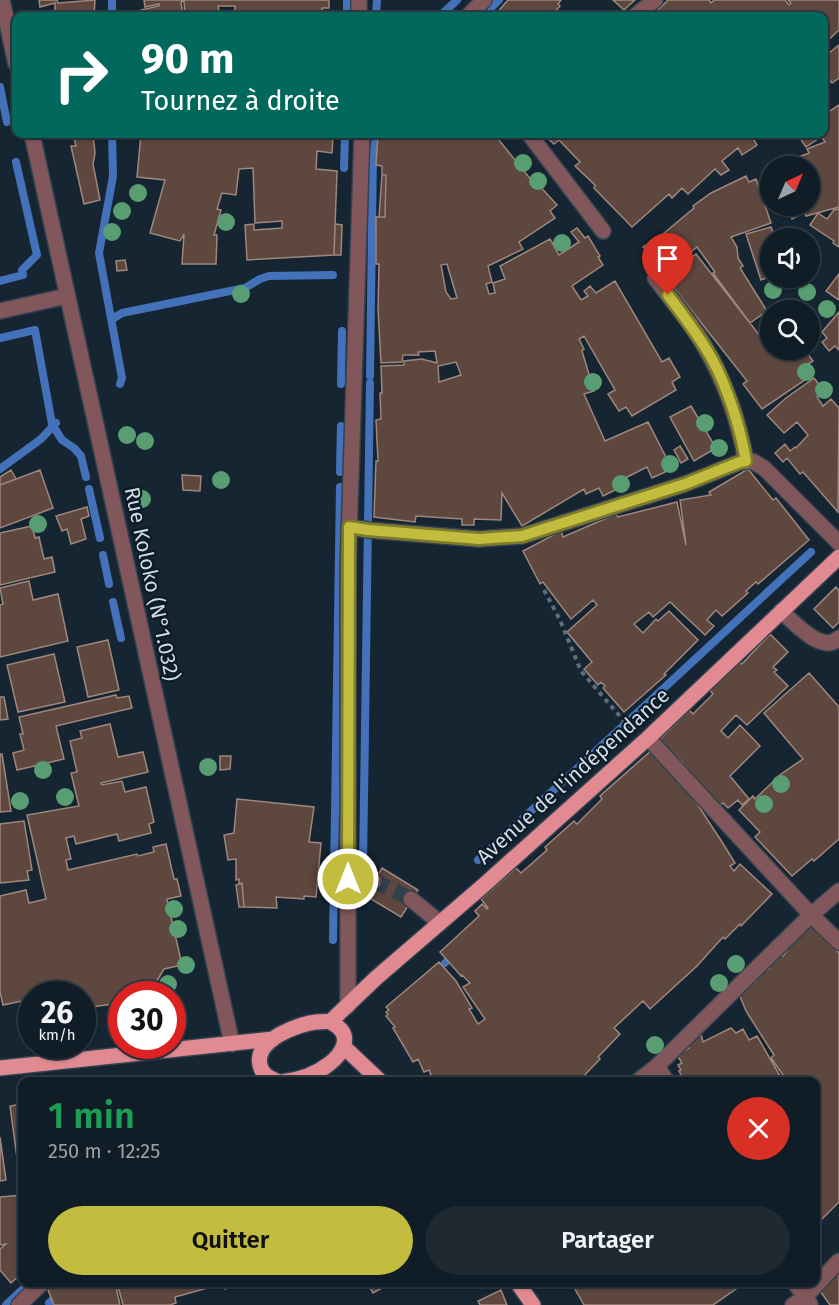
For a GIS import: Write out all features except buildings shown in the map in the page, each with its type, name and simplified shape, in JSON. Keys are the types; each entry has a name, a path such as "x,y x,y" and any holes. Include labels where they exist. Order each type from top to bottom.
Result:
{"main road":[{"name":"Avenue de l'indépendance","path":"331,1022 376,978 645,740 839,555"},
{"path":"268,1077 261,1071 258,1060 263,1049 273,1039 294,1027 331,1022 340,1029 345,1037 344,1047 330,1064 306,1077"},
{"path":"0,1068 273,1039"},
{"path":"344,1047 376,1077"},
{"path":"520,1287 533,1305"}],"street":[{"path":"2,0 12,46"},
{"path":"472,12 484,0"},
{"path":"640,12 655,0"},
{"name":"Rue Koloko (N°1.032)","path":"33,138 232,1044"},
{"path":"348,1006 349,527 362,138"},
{"path":"532,138 603,231"},
{"path":"656,278 705,346 726,390 742,439 746,461"},
{"path":"0,311 67,296"},
{"path":"349,527 479,539 522,536 685,484 740,462 752,461 764,468 839,555"},
{"path":"781,611 813,639 823,643 836,641 839,638"},
{"path":"645,740 839,942"},
{"path":"348,879 374,881"},
{"path":"643,1077 811,915 839,891"},
{"path":"411,899 440,923"},
{"path":"657,1066 664,1077"},
{"path":"820,1283 839,1261"},
{"path":"19,1305 39,1287"},
{"path":"796,1287 803,1303 817,1287"}],"path":[{"path":"544,590 560,620 581,671 645,740"}],"waterway":[{"path":"112,0 112,12"},
{"path":"347,0 347,12"},
{"path":"376,12 377,0"},
{"path":"444,12 457,0"},
{"path":"486,12 499,0"},
{"path":"0,87 7,122"},
{"path":"112,138 113,176 99,253 122,378 120,384"},
{"path":"344,168 345,138"},
{"path":"370,376 373,153 376,138"},
{"path":"0,281 23,275 22,270 37,255 16,162"},
{"path":"114,318 122,313 245,288 269,276 333,275"},
{"path":"0,338 35,330 52,424"},
{"path":"341,384 342,331"},
{"path":"363,867 370,383"},
{"path":"0,469 41,439 56,423"},
{"path":"340,472 341,426"},
{"path":"55,429 62,440 81,456 86,477"},
{"path":"333,940 340,487"},
{"path":"89,489 100,538"},
{"path":"478,860 811,552"},
{"path":"103,555 109,584"},
{"path":"113,602 121,638"},
{"path":"445,963 455,953"},
{"path":"6,1305 22,1290"},
{"path":"49,1303 59,1294"}],"tunnel":[{"path":"374,881 411,899"}],"route":[{"path":"348,879 349,527 479,539 522,536 685,484 746,461 742,439 726,390 705,346 668,295"}]}
